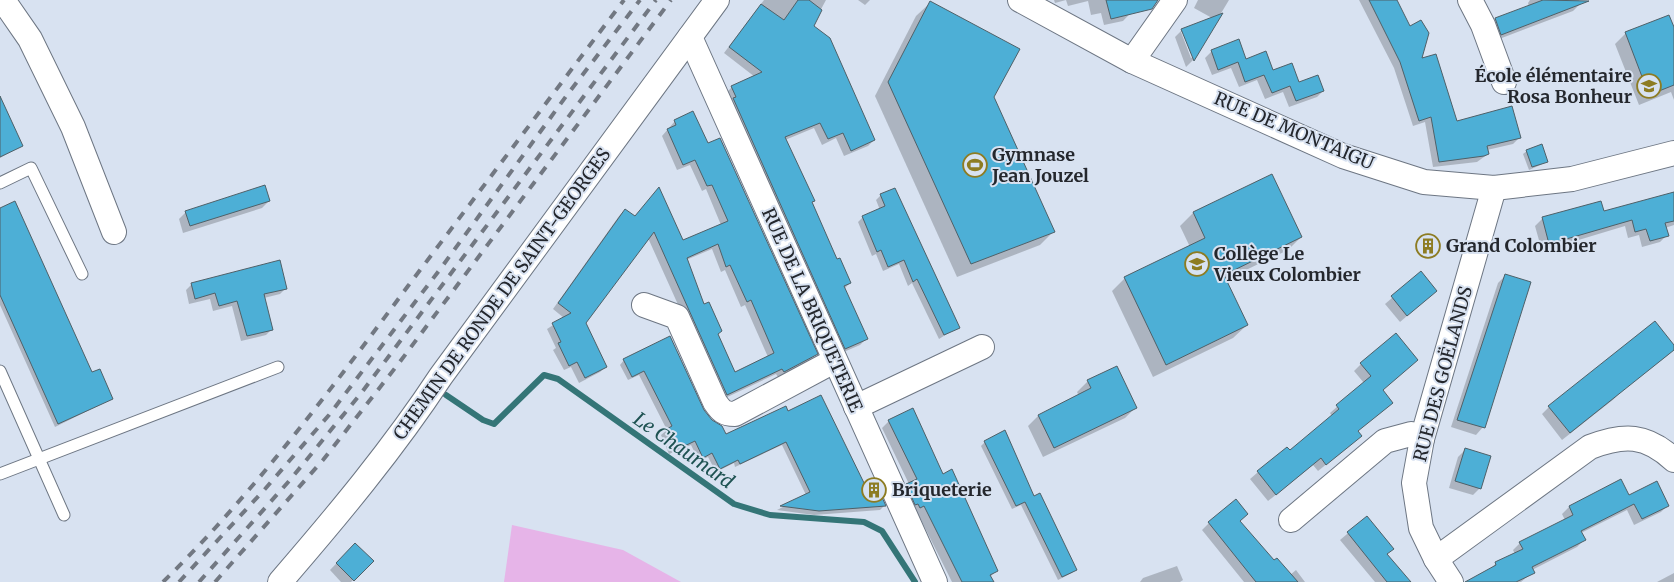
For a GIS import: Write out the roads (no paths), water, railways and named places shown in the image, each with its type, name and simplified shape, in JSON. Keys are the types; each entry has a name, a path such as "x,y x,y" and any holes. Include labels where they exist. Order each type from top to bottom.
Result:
{"street":[{"path":"3,0 30,39 73,127 114,232"},
{"name":"CHEMIN DE RONDE DE SAINT-GEORGES","path":"280,582 334,520 414,416 441,376 717,0"},
{"name":"RUE DE MONTAIGU","path":"1020,0 1132,61 1343,156 1424,182 1494,188 1572,179 1674,153"},
{"path":"1132,61 1175,0"},
{"path":"1470,0 1483,25 1504,82"},
{"name":"RUE DE LA BRIQUETERIE","path":"690,37 834,361 935,582"},
{"name":"RUE DES GOËLANDS","path":"1451,582 1436,560 1421,528 1414,483 1422,439 1494,188"},
{"path":"644,305 677,317 715,402 721,411 726,414 735,414 834,361"},
{"path":"856,407 982,347"},
{"path":"1291,520 1385,441 1411,434 1422,439"},
{"path":"1436,560 1590,447 1615,438 1640,439 1664,450 1674,460"}],"lane":[{"path":"0,183 31,168 82,274"},
{"path":"0,474 278,367"},
{"path":"0,371 64,515"}],"waterway":[{"name":"Le Chaumard","path":"446,395 483,420 494,424 544,375 558,379 734,504 770,515 864,522 882,531 915,582"}],"railway":[{"path":"163,582 229,513 291,439 624,0"},
{"path":"179,582 265,489 329,415 640,0"},
{"path":"199,582 290,480 362,392 656,0"},
{"path":"215,582 323,460 399,363 671,0"}],"place":[{"name":"École élémentaire Rosa Bonheur","path":"1649,86"},
{"name":"Gymnase Jean Jouzel","path":"975,165"},
{"name":"Grand Colombier","path":"1428,246"},
{"name":"Collège Le Vieux Colombier","path":"1197,264"},
{"name":"Briqueterie","path":"874,490"}]}
